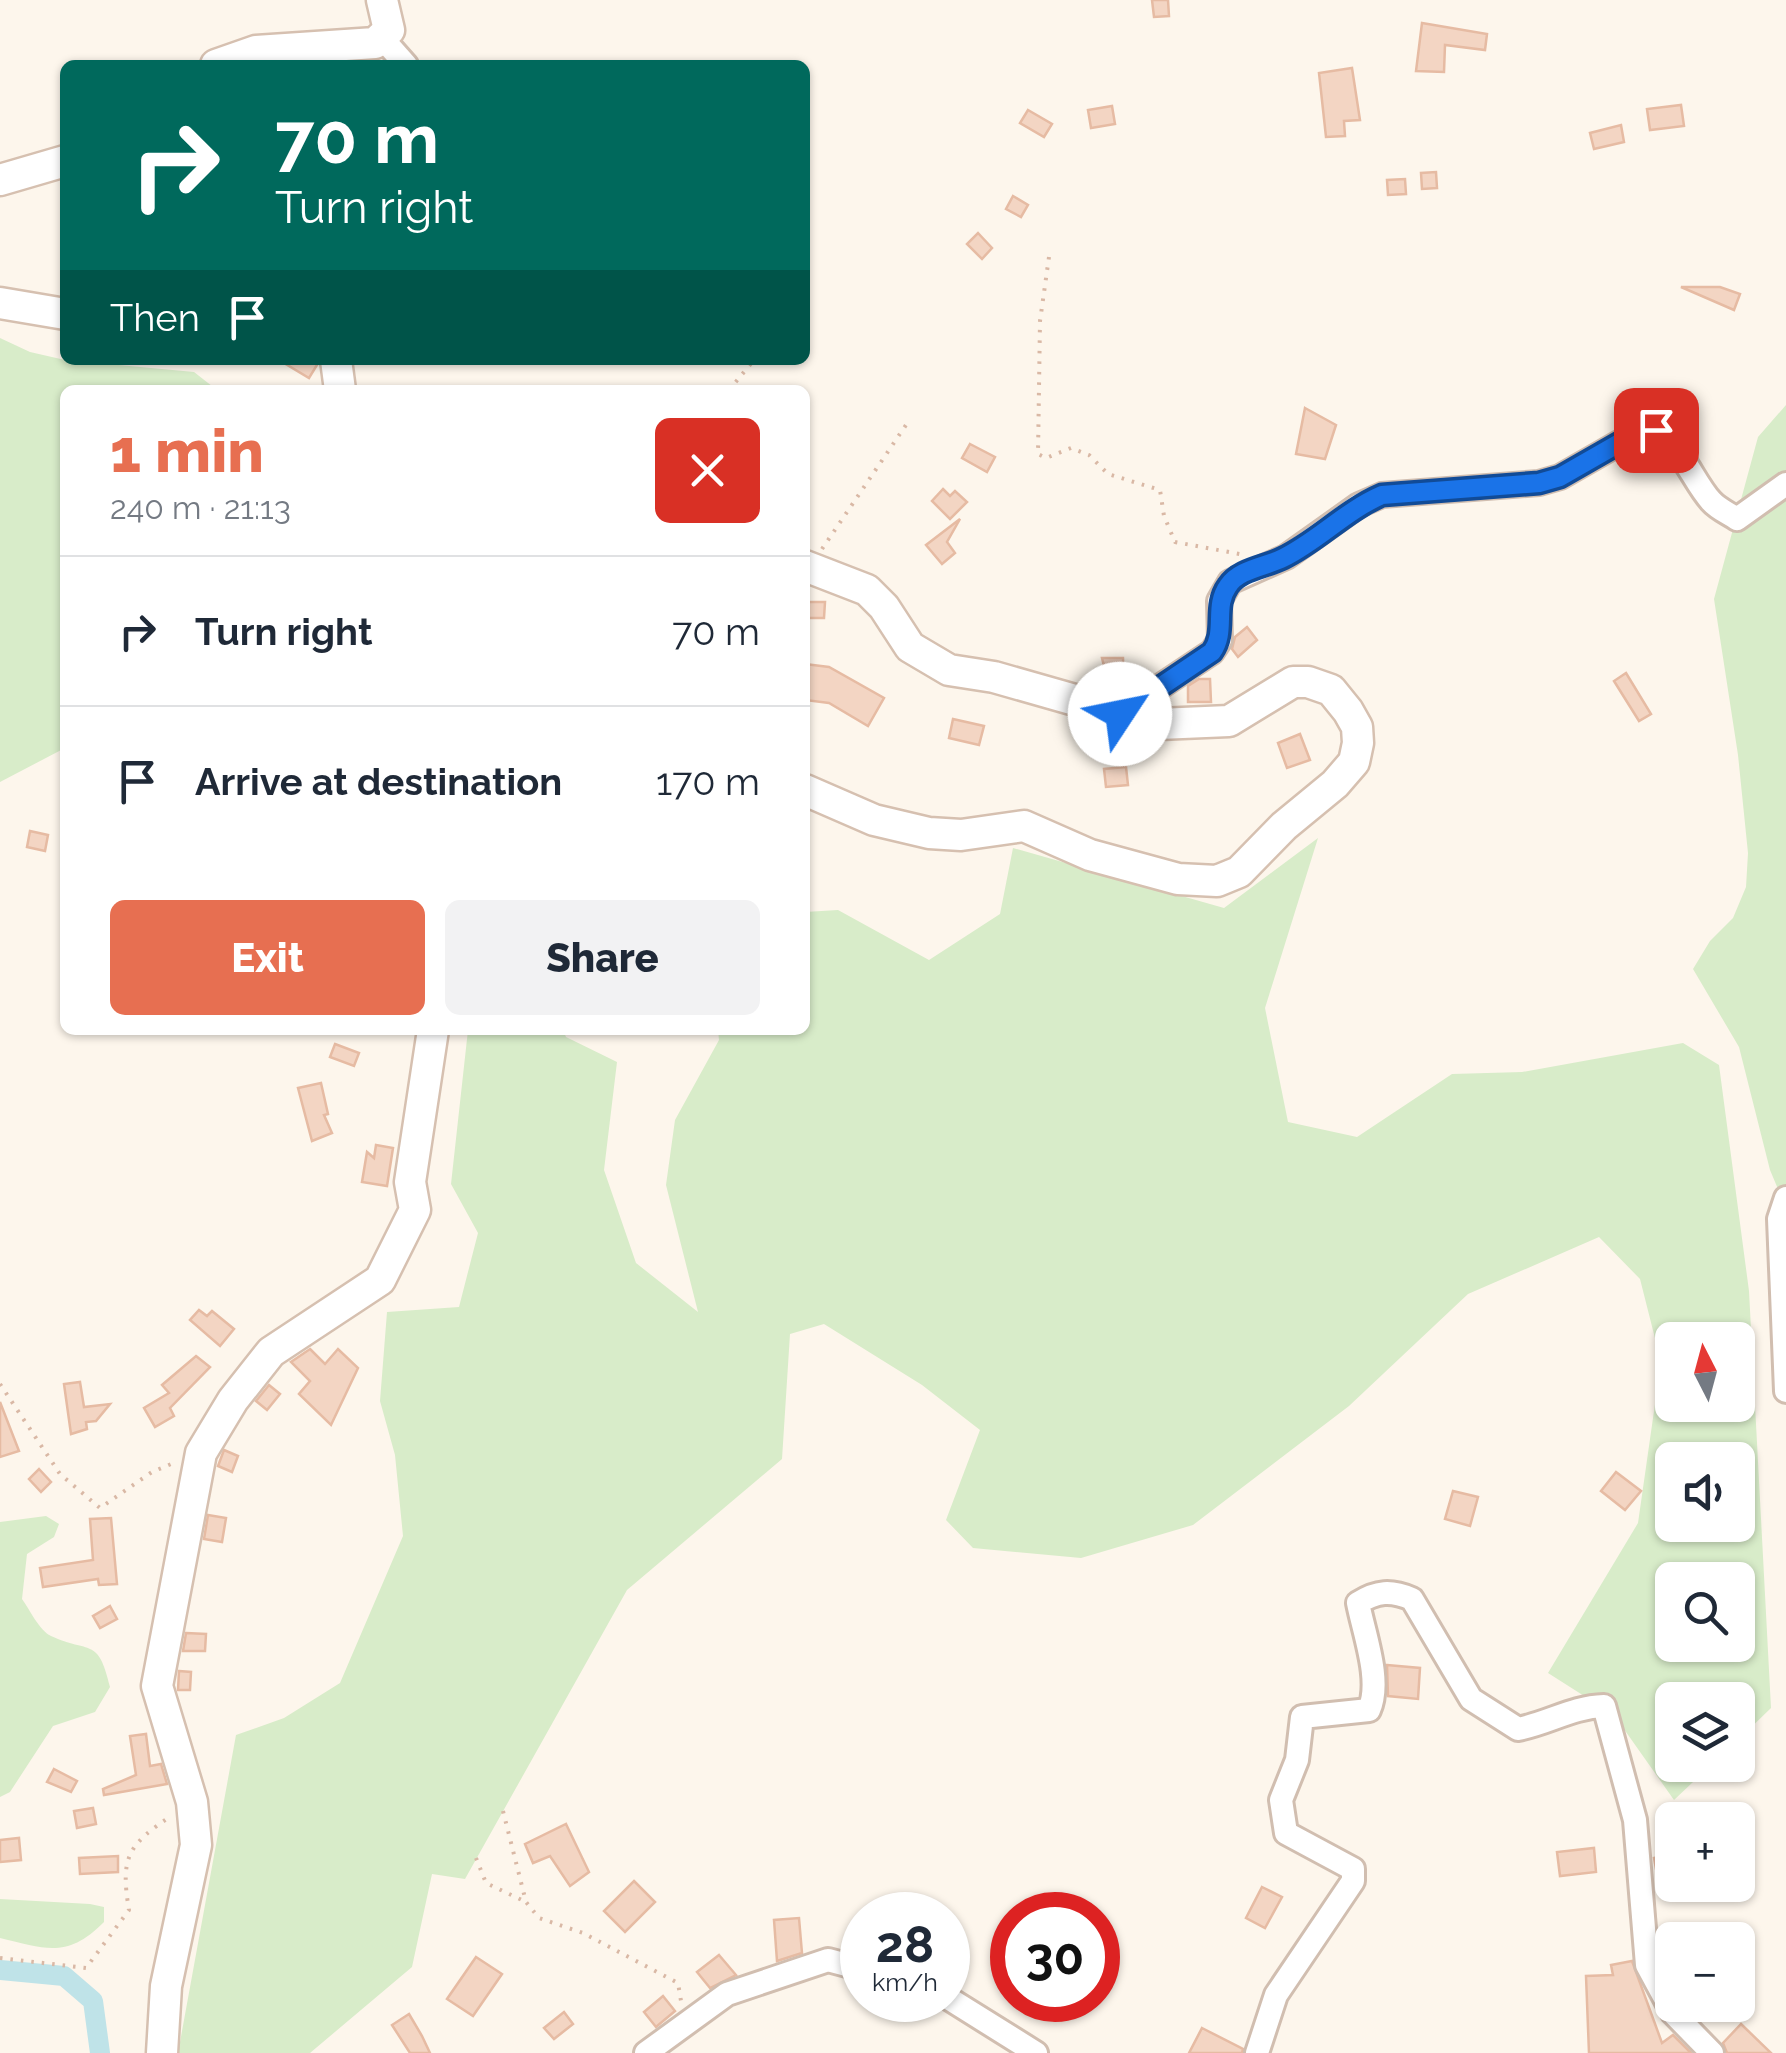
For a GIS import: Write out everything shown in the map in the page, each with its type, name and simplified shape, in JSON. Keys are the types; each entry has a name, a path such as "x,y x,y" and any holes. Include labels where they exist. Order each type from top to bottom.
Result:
{"main road":[{"path":"231,60 256,52 383,39 390,22 382,0"},
{"path":"0,180 60,162"},
{"path":"0,304 60,313"},
{"path":"810,569 867,590 884,607 910,647 948,670 994,676 1159,724 1229,720 1293,682 1308,682 1330,690 1348,711 1357,727 1358,744 1354,762 1334,784 1284,826 1240,872 1217,881 1178,880 1090,855 1024,826 960,835 928,832 874,820 810,792"},
{"path":"162,2053 166,1986 196,1845 192,1802 157,1686 201,1453 232,1400 271,1352 380,1280 415,1210 410,1182 432,1035"}],"street":[{"path":"383,39 402,60"},
{"path":"1120,714 1212,652 1220,640 1219,601 1240,574 1286,557 1359,505 1382,495 1539,483 1560,477 1642,430 1656,430 1670,441 1714,505 1737,518 1786,484"},
{"path":"1786,1198 1779,1219 1786,1391"},
{"path":"1256,2053 1276,1995 1352,1880 1353,1869 1344,1861 1286,1833 1281,1800 1297,1760 1302,1716 1369,1710 1374,1698 1373,1680 1358,1603 1374,1593 1386,1593 1412,1598 1472,1700 1518,1728 1548,1723 1576,1707 1604,1706 1636,1820 1647,1965 1673,2013 1712,2053"},
{"path":"646,2053 727,1994 828,1960 840,1963"},
{"path":"970,2012 1036,2053"}],"path":[{"path":"1049,257 1040,320 1038,454 1046,458 1071,448 1089,455 1108,474 1160,490 1164,516 1176,542 1202,550 1239,551 1260,568"},
{"path":"734,385 750,365"},
{"path":"810,564 906,425"},
{"path":"0,1384 60,1474 100,1508 152,1472 201,1453"},
{"path":"0,1958 86,1968 129,1910 123,1876 134,1840 192,1802"},
{"path":"503,1810 526,1902 539,1918 583,1933 678,1983 684,2025"},
{"path":"476,1858 486,1883 526,1902"}],"green space":[{"path":"0,338 30,352 60,359 60,365 119,365 194,372 211,385 60,385 60,751 0,782"},
{"path":"1786,405 1786,1208 1770,1170 1739,1047 1693,969 1710,941 1733,918 1746,887 1748,853 1738,755 1714,599 1758,437"},
{"path":"1318,838 1265,1008 1288,1122 1357,1137 1452,1074 1522,1072 1683,1043 1719,1065 1751,1322 1655,1322 1655,1338 1640,1279 1599,1237 1468,1294 1349,1406 1193,1525 1081,1558 973,1548 946,1520 980,1430 922,1385 824,1324 790,1334 782,1459 627,1590 465,1879 432,1874 412,1967 310,2053 178,2053 236,1735 284,1718 340,1683 403,1536 395,1455 380,1401 387,1312 459,1307 478,1233 451,1184 467,1035 565,1035 617,1062 604,1170 636,1263 698,1312 666,1185 675,1120 718,1035 810,1035 810,912 838,910 929,960 1000,914 1013,848 1224,908"},
{"path":"1655,1404 1655,1422 1755,1422 1755,1405 1771,1708 1755,1724 1755,1682 1655,1682 1655,1773 1614,1715 1548,1673 1638,1523"},
{"path":"46,1516 59,1524 54,1537 27,1554 22,1599 51,1636 96,1653 110,1687 95,1712 53,1726 10,1792 0,1797 0,1522"},
{"path":"1661,1782 1693,1782 1674,1800"},
{"path":"0,1899 104,1907 104,1922 79,1942 44,1948 0,1938"}],"building":[{"path":"1152,0 1168,0 1169,16 1154,17"},
{"path":"1422,23 1487,34 1485,50 1445,45 1444,72 1416,71"},
{"path":"1352,68 1360,120 1344,121 1345,136 1326,137 1319,73"},
{"path":"1681,105 1684,126 1650,130 1647,109"},
{"path":"1112,106 1115,124 1091,128 1088,110"},
{"path":"1028,110 1052,124 1044,137 1020,123"},
{"path":"1621,125 1624,142 1594,149 1590,133"},
{"path":"1436,172 1437,188 1422,189 1421,173"},
{"path":"1405,179 1406,194 1388,195 1387,180"},
{"path":"1013,196 1028,205 1021,217 1006,209"},
{"path":"978,233 992,248 982,259 967,244"},
{"path":"1681,287 1720,287 1740,294 1734,310"},
{"path":"287,365 317,365 309,378"},
{"path":"1305,408 1336,425 1325,459 1296,454"},
{"path":"970,444 995,457 987,472 962,458"},
{"path":"943,489 950,496 955,491 967,502 950,519 932,501"},
{"path":"960,519 947,542 955,553 942,564 926,545"},
{"path":"810,602 825,602 824,618 810,618"},
{"path":"1247,627 1257,640 1238,657 1232,649 1235,637"},
{"path":"1102,658 1123,658 1124,685 1109,686"},
{"path":"810,665 829,667 884,698 868,726 829,703 810,701"},
{"path":"1626,673 1651,714 1639,721 1614,681"},
{"path":"1199,679 1210,679 1211,702 1188,702 1188,686"},
{"path":"953,719 984,726 979,745 949,738"},
{"path":"1300,734 1310,760 1287,768 1278,743"},
{"path":"1126,767 1128,785 1106,787 1104,769"},
{"path":"30,831 48,835 45,851 27,847"},
{"path":"335,1044 359,1053 354,1066 330,1057"},
{"path":"321,1083 328,1114 324,1115 332,1133 312,1141 298,1088"},
{"path":"376,1145 393,1148 387,1186 362,1182 367,1152 374,1158"},
{"path":"199,1310 207,1316 212,1311 234,1329 220,1346 190,1320"},
{"path":"310,1349 325,1364 338,1349 358,1368 331,1425 299,1394 310,1381 291,1362"},
{"path":"196,1356 210,1367 170,1408 174,1416 155,1427 144,1408 169,1393 162,1385"},
{"path":"80,1382 84,1407 110,1404 96,1421 86,1422 87,1429 71,1434 64,1384"},
{"path":"269,1385 280,1394 267,1410 256,1401"},
{"path":"0,1402 19,1451 0,1457"},
{"path":"224,1450 238,1456 232,1472 218,1466"},
{"path":"39,1469 51,1482 41,1492 29,1479"},
{"path":"1616,1472 1641,1491 1625,1510 1601,1491"},
{"path":"1453,1491 1478,1497 1470,1526 1445,1519"},
{"path":"208,1515 226,1518 222,1542 204,1539"},
{"path":"111,1518 117,1584 99,1585 98,1579 43,1587 40,1568 93,1560 90,1519"},
{"path":"110,1606 117,1619 100,1628 93,1616"},
{"path":"186,1633 206,1634 205,1651 183,1651"},
{"path":"1387,1665 1420,1668 1418,1699 1388,1696"},
{"path":"179,1671 191,1672 190,1690 178,1690"},
{"path":"146,1734 150,1766 161,1764 167,1784 104,1795 103,1789 136,1775 130,1736"},
{"path":"54,1769 77,1781 71,1792 47,1782"},
{"path":"93,1808 96,1824 77,1828 74,1811"},
{"path":"566,1824 589,1872 570,1886 550,1856 533,1863 525,1844"},
{"path":"19,1838 21,1860 0,1862 0,1840"},
{"path":"1594,1848 1596,1872 1560,1876 1557,1852"},
{"path":"118,1856 118,1872 80,1874 79,1858"},
{"path":"634,1881 655,1902 625,1932 604,1911"},
{"path":"1262,1887 1282,1897 1265,1928 1246,1918"},
{"path":"799,1918 802,1953 777,1961 774,1920"},
{"path":"719,1955 736,1975 710,1988 697,1972"},
{"path":"476,1957 502,1974 473,2016 447,1999"},
{"path":"1632,1961 1662,2043 1673,2035 1691,2053 1589,2053 1586,1976 1613,1975 1611,1965"},
{"path":"663,1996 675,2011 656,2027 644,2012"},
{"path":"564,2012 573,2024 554,2039 544,2028"},
{"path":"409,2014 430,2053 410,2053 392,2025"},
{"path":"1741,2024 1771,2053 1727,2053 1723,2043"},
{"path":"1202,2028 1243,2049 1242,2053 1189,2053"}],"waterway":[{"path":"0,1970 64,1976 93,2001 100,2053"}],"route":[{"path":"1120,714 1212,652 1220,640 1219,601 1230,582 1240,574 1286,557 1359,505 1382,495 1539,483 1560,477 1642,430 1656,430"}]}
